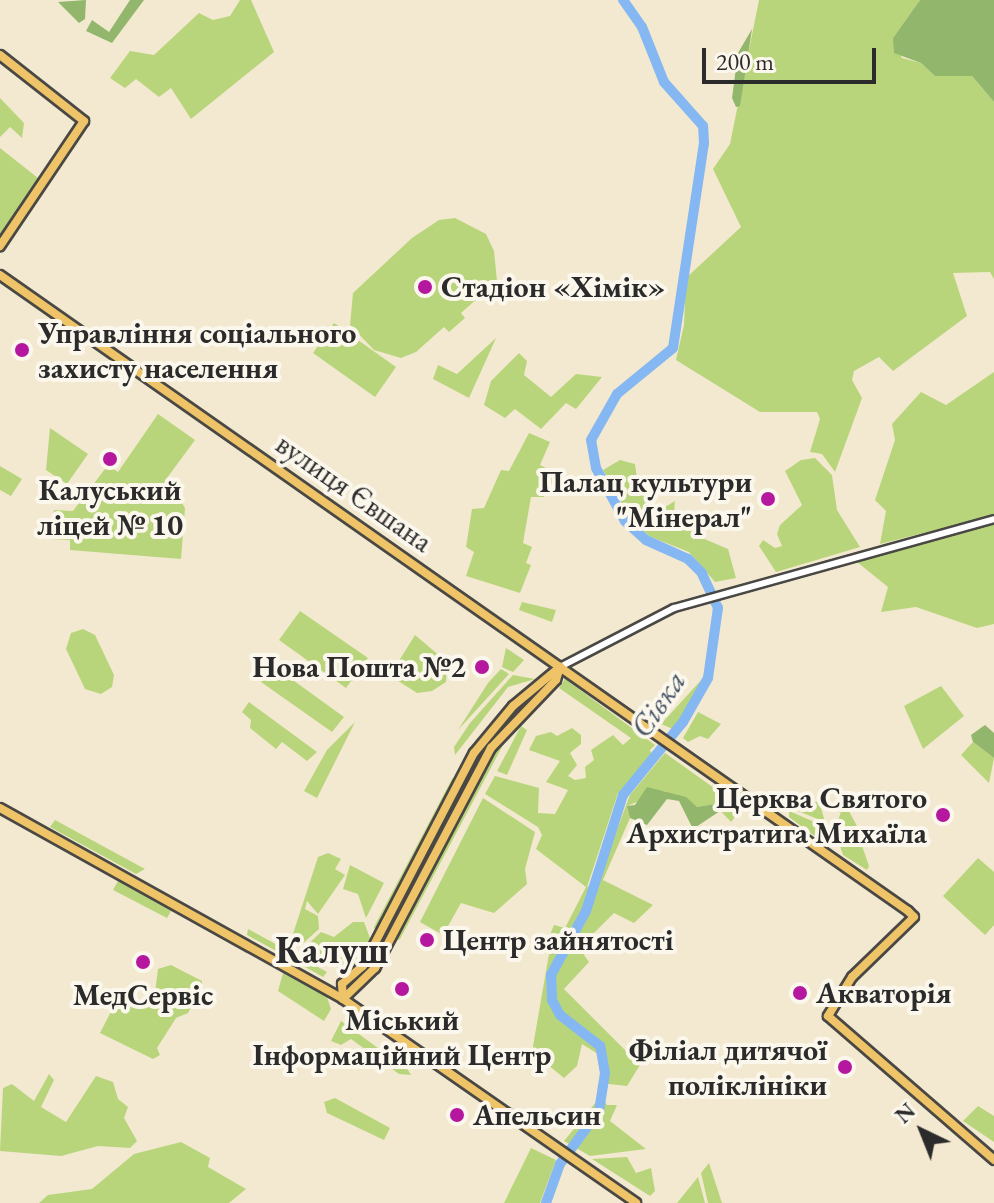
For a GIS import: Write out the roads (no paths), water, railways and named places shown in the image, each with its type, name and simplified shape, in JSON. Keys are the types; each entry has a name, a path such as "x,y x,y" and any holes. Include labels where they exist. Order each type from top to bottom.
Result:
{"main road":[{"path":"0,55 84,121 0,246"},
{"name":"вулиця Євшана","path":"0,275 914,917 852,977 828,1016 994,1160"},
{"path":"325,988 342,984 363,966 481,742 546,673 560,667"},
{"path":"343,999 375,968 491,748 556,680 560,667"},
{"path":"0,808 343,999 636,1203"},
{"path":"342,984 343,999"},
{"path":"351,990 358,1009"}],"street":[{"path":"560,667 674,608 994,519"}],"waterway":[{"name":"Сівка","path":"546,1203 560,1164 599,1111 605,1073 600,1046 560,1015 552,1000 551,975 586,911 623,795 683,722 708,678 718,608 702,573 688,559 646,540 625,521 596,468 591,440 617,394 673,348 704,143 703,126 664,82 642,27 623,0"}],"place":[{"name":"Стадіон «Хімік»","path":"425,287"},
{"name":"Управління соціального захисту населення","path":"22,350"},
{"name":"Калуський ліцей № 10","path":"110,459"},
{"name":"Палац культури \"Мінерал\"","path":"768,499"},
{"name":"Нова Пошта №2","path":"482,667"},
{"name":"Церква Святого Архистратига Михаїла","path":"943,815"},
{"name":"Центр зайнятості","path":"427,940"},
{"name":"МедСервіс","path":"143,962"},
{"name":"Міський Інформаційний Центр","path":"402,989"},
{"name":"Акваторія","path":"800,993"},
{"name":"Філіал дитячої поліклініки","path":"845,1067"},
{"name":"Апельсин","path":"457,1115"}],"district":[{"name":"Калуш","path":"332,950"}]}
